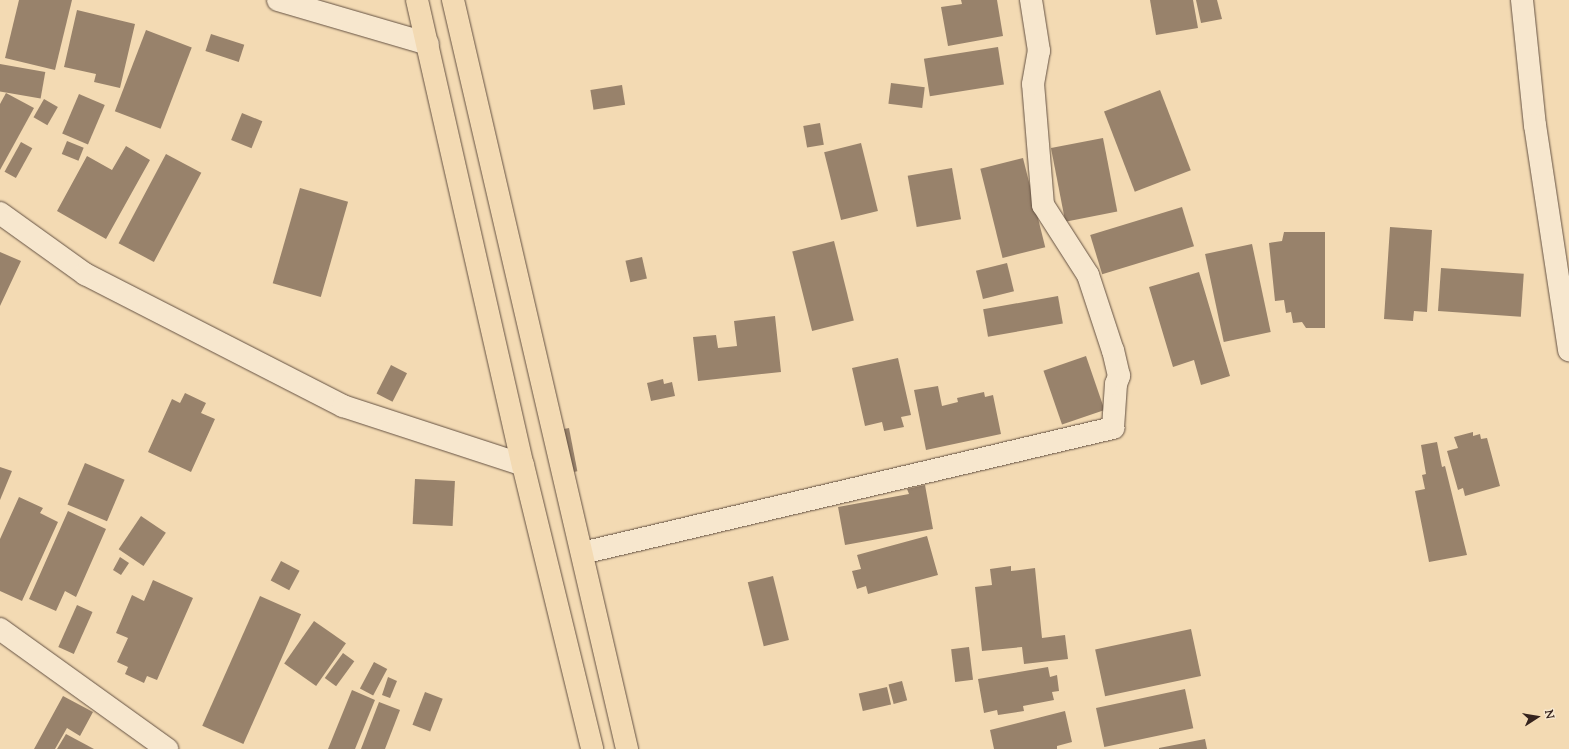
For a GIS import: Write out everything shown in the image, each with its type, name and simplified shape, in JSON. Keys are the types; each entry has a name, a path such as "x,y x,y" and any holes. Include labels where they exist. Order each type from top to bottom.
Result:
{"highway":[{"path":"417,0 523,465 592,749"},
{"path":"453,0 627,749"}],"street":[{"path":"278,0 428,44"},
{"path":"582,553 1113,428 1116,384 1119,376 1113,351 1088,275 1043,205 1033,84 1038,51 1031,0"},
{"path":"1522,0 1535,125 1569,350"},
{"path":"0,213 85,274 343,406 523,465"},
{"path":"0,629 167,749"}],"building":[{"path":"19,0 72,0 55,70 5,58"},
{"path":"961,0 997,0 1003,36 948,46 941,7 962,4"},
{"path":"1150,0 1193,0 1198,28 1156,35"},
{"path":"1196,0 1217,0 1222,19 1201,23"},
{"path":"77,10 135,24 120,88 94,82 96,74 64,67"},
{"path":"146,30 192,48 161,129 115,111"},
{"path":"211,34 244,45 239,62 205,51"},
{"path":"998,47 1004,85 930,96 924,59"},
{"path":"0,64 45,72 41,99 0,91"},
{"path":"891,83 925,87 922,108 888,104"},
{"path":"622,85 625,105 594,110 590,90"},
{"path":"1160,90 1191,170 1135,192 1104,112"},
{"path":"6,93 34,108 0,170 0,104"},
{"path":"79,94 105,105 88,145 62,134"},
{"path":"44,99 58,107 47,125 34,117"},
{"path":"242,113 262,121 252,148 231,140"},
{"path":"820,123 824,145 807,148 803,126"},
{"path":"1103,138 1117,212 1065,222 1051,148"},
{"path":"67,141 84,148 78,161 62,154"},
{"path":"21,142 32,148 16,178 5,172"},
{"path":"861,143 878,211 841,220 824,152"},
{"path":"126,146 150,160 106,239 57,211 87,156 112,170"},
{"path":"166,154 201,173 154,262 119,243"},
{"path":"1023,158 1045,247 1003,258 980,169"},
{"path":"952,168 961,219 917,227 908,176"},
{"path":"300,188 348,202 321,297 273,283"},
{"path":"1182,207 1194,246 1102,274 1090,235"},
{"path":"1390,227 1432,230 1427,312 1414,311 1413,321 1384,319"},
{"path":"1284,232 1325,232 1325,328 1306,328 1302,322 1293,323 1291,312 1286,313 1284,300 1275,301 1269,243 1282,241"},
{"path":"834,241 854,321 812,331 792,251"},
{"path":"1252,244 1271,332 1224,342 1205,254"},
{"path":"0,252 21,261 0,306"},
{"path":"642,257 647,278 630,282 625,261"},
{"path":"1007,263 1014,291 983,299 976,271"},
{"path":"1441,268 1524,274 1521,317 1438,311"},
{"path":"1199,272 1230,376 1201,385 1194,360 1173,367 1149,287"},
{"path":"1058,296 1063,324 988,337 983,309"},
{"path":"775,316 781,372 698,381 693,337 716,335 718,348 737,346 734,321"},
{"path":"1086,356 1105,410 1062,425 1043,371"},
{"path":"898,358 911,415 901,417 904,427 884,431 882,422 865,426 852,368"},
{"path":"391,365 407,373 393,402 376,394"},
{"path":"663,379 664,384 672,382 675,396 651,401 647,383"},
{"path":"938,386 942,406 958,402 957,398 984,392 985,397 993,395 1001,434 926,450 914,390"},
{"path":"185,393 206,403 201,413 215,419 191,472 148,452 172,399 180,403"},
{"path":"569,428 577,471 565,474 556,430"},
{"path":"1473,432 1473,436 1480,434 1481,439 1487,438 1500,486 1465,496 1463,488 1458,490 1447,451 1458,448 1454,437"},
{"path":"1437,442 1442,467 1445,466 1467,555 1429,562 1415,491 1425,489 1422,475 1426,474 1421,445"},
{"path":"85,463 125,480 107,521 67,504"},
{"path":"0,467 12,471 0,500"},
{"path":"415,479 455,481 453,526 413,524"},
{"path":"925,485 933,529 845,545 838,507 909,494 907,489"},
{"path":"19,497 43,508 40,513 58,522 22,601 0,591 0,539"},
{"path":"68,511 106,529 76,597 65,591 56,611 29,599"},
{"path":"141,516 166,533 144,566 119,549"},
{"path":"927,536 938,575 868,594 866,586 857,589 852,571 861,569 857,555"},
{"path":"120,557 129,563 121,575 113,570"},
{"path":"281,561 300,571 289,590 271,580"},
{"path":"1011,566 1011,571 1035,568 1042,638 1065,635 1068,659 1024,664 1022,647 982,651 975,587 992,585 990,569"},
{"path":"773,576 789,640 764,646 748,582"},
{"path":"153,580 193,598 157,680 147,676 144,683 125,674 128,667 117,662 128,638 116,633 132,595 144,601"},
{"path":"260,596 301,614 243,744 202,726"},
{"path":"77,605 93,612 74,654 58,647"},
{"path":"314,621 346,643 316,686 284,664"},
{"path":"1191,629 1201,676 1105,696 1095,649"},
{"path":"969,647 973,680 955,682 951,649"},
{"path":"343,653 354,661 336,686 325,678"},
{"path":"374,662 387,669 373,696 360,688"},
{"path":"1048,667 1050,677 1057,675 1059,691 1052,692 1054,700 1023,706 1024,711 998,715 997,710 984,713 978,679"},
{"path":"388,677 397,681 390,698 382,695"},
{"path":"902,681 907,700 894,704 888,685"},
{"path":"887,687 891,705 863,711 859,694"},
{"path":"1185,689 1193,728 1104,747 1096,708"},
{"path":"352,690 375,700 355,749 328,749"},
{"path":"425,692 443,699 430,731 412,725"},
{"path":"63,696 93,712 80,736 67,728 55,749 34,749"},
{"path":"379,702 400,710 385,749 361,749"},
{"path":"1065,711 1072,742 1057,746 1057,749 994,749 990,730"},
{"path":"66,734 94,749 57,749"},
{"path":"1205,739 1207,749 1159,749 1159,748"}]}
